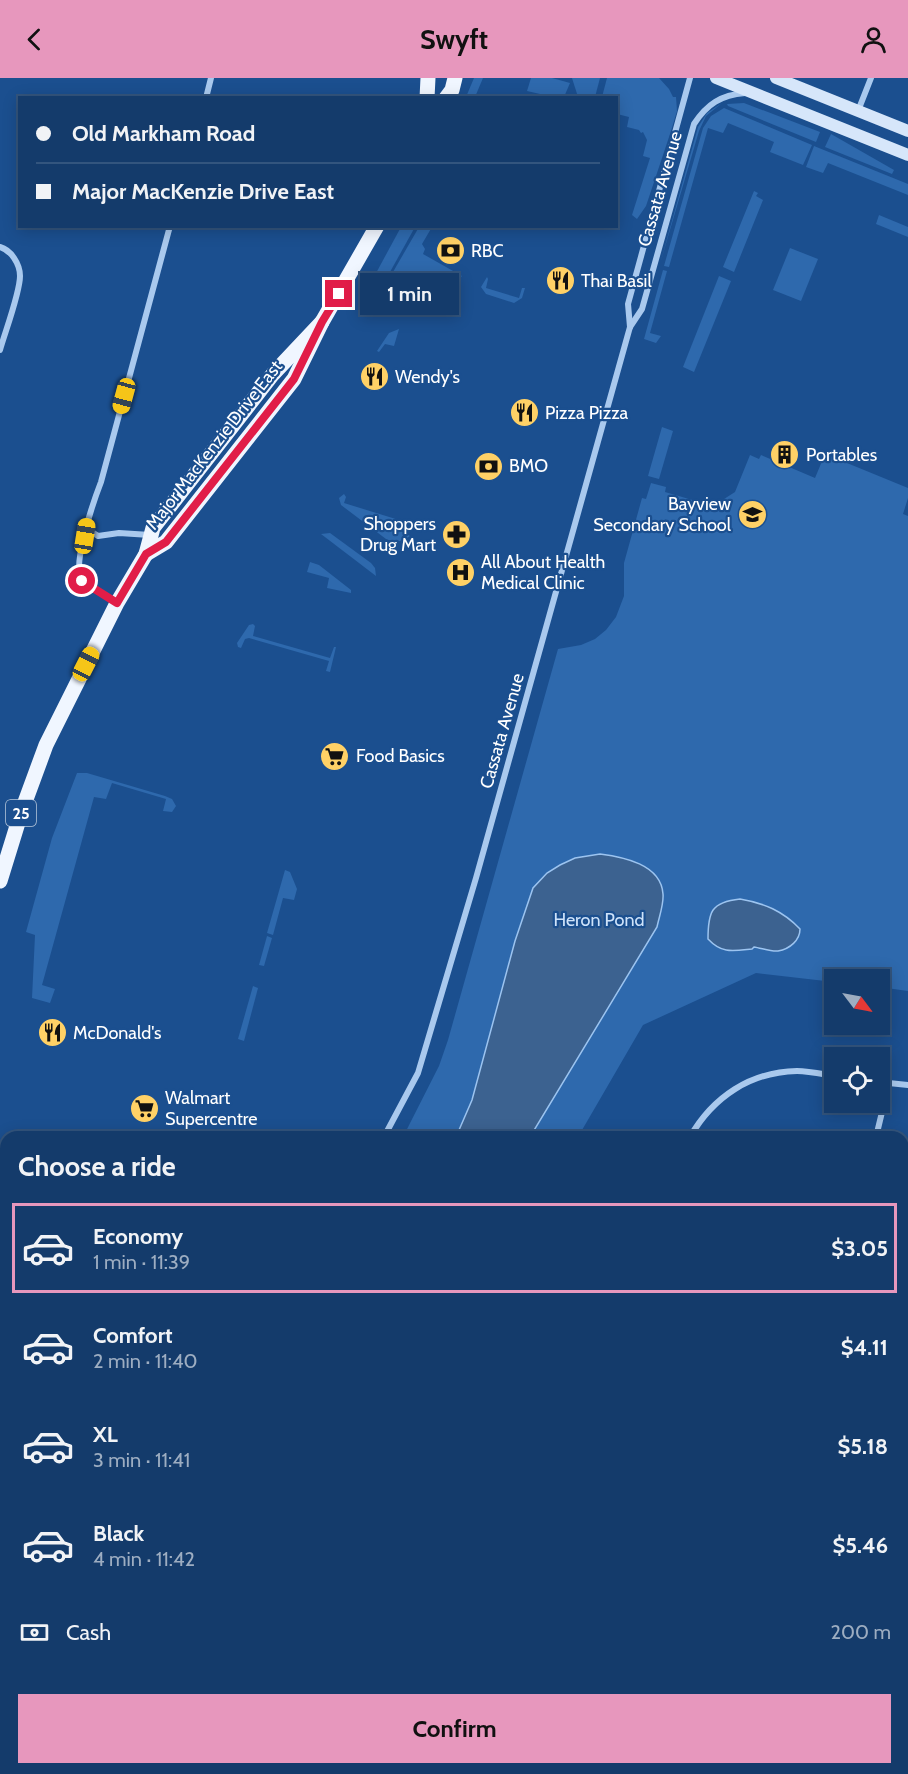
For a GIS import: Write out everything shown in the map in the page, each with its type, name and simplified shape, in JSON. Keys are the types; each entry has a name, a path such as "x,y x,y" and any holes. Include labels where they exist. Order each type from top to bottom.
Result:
{"main road":[{"path":"427,96 428,78"},
{"path":"448,96 452,90 455,78"},
{"path":"716,78 908,155"},
{"path":"776,78 908,131"},
{"name":"Major MacKenzie Drive East","path":"146,554 166,542 294,379 322,322 376,228"},
{"name":"Major MacKenzie Drive East","path":"0,881 21,813 46,746 117,603 146,554 153,528 273,374 322,322"}],"street":[{"path":"206,96 211,78"},
{"name":"Cassata Avenue","path":"630,327 628,304 690,78"},
{"path":"858,112 871,78"},
{"name":"Cassata Avenue","path":"387,1131 418,1073 549,623 630,327 642,309 694,124 702,111 712,102 726,96 751,92"},
{"path":"117,603 80,578 79,562 88,519 104,471 170,228"},
{"path":"0,247 8,249 21,275 0,350"},
{"path":"88,519 92,532 98,536 119,532 151,535"},
{"path":"694,1131 715,1104 753,1079 768,1074 799,1071 824,1075"},
{"path":"890,1083 908,1085"},
{"path":"877,1131 882,1113"}],"green space":[{"path":"474,78 483,78 475,96 466,96"},
{"path":"531,78 552,78 570,83 564,96 549,96 527,91"},
{"path":"572,78 600,78 595,96 578,96"},
{"path":"607,78 659,78 673,97 676,97 677,111 671,131 646,206 637,219 632,215 650,158 643,156 647,140 643,132 627,127 629,117 618,114 618,96 602,96"},
{"path":"722,103 706,116 699,131 660,264 698,127 707,113"},
{"path":"744,103 820,132 816,142 727,104"},
{"path":"724,108 812,145 803,165 770,152 774,142 728,123 723,133 708,128 669,267 664,266 703,128 711,116"},
{"path":"831,134 894,170 892,174 825,147"},
{"path":"814,146 908,184 908,195 828,163 823,173 806,167"},
{"path":"754,191 758,193 756,196 763,200 734,272 723,267"},
{"path":"879,215 908,227 908,237 876,224"},
{"path":"400,228 414,228 390,272 375,275"},
{"path":"418,228 431,228 422,244 425,249 423,254 462,276 455,286 393,272"},
{"path":"790,248 818,259 801,301 773,290"},
{"path":"663,270 667,271 650,333 661,336 656,343 644,339"},
{"path":"719,276 731,281 694,372 683,367"},
{"path":"487,277 486,288 519,298 522,288 525,288 522,298 514,303 486,294 481,287"},
{"path":"399,329 394,346 385,344 379,352 377,351 389,333"},
{"path":"662,427 673,431 659,479 648,476"},
{"path":"825,454 908,488 908,498 903,514 908,516 908,991 890,989 890,969 824,969 824,981 756,973 643,1025 581,1131 406,1131 439,1066 448,1040 558,649 581,645 595,639 616,617 624,596 624,563 642,498 646,499 651,483 666,487 665,492 713,506 735,492 750,455 759,459 761,455 815,478"},
{"path":"344,494 346,497 344,503 399,520 397,529 410,536 399,541 386,539 341,505 339,498"},
{"path":"330,533 371,563 375,568 376,576 321,534"},
{"path":"310,562 319,565 351,590 351,593 327,588 329,578 307,572"},
{"path":"249,625 255,626 253,636 330,658 336,647 330,672 326,671 329,661 249,638 245,639 241,648 238,647 237,643"},
{"path":"77,773 87,773 165,796 172,799 176,806 172,812 163,811 166,799 112,783 106,799 94,797 42,985 55,989 50,1003 32,998 35,935 26,932 52,838"},
{"path":"285,870 290,872 297,889 294,900 283,898 273,935 267,933"},
{"path":"267,936 272,938 264,966 259,965"},
{"path":"253,986 258,988 244,1041 238,1039"}],"shaded area":[{"name":"Heron Pond","path":"600,854 630,860 648,869 661,884 663,894 657,927 534,1131 459,1131 472,1100 515,941 533,888 547,873 575,858"},
{"path":"740,899 765,906 787,917 800,929 794,943 776,951 754,947 728,950 713,944 708,939 710,915 713,910 730,900"}],"place":[{"name":"RBC","path":"450,251"},
{"name":"Thai Basil","path":"560,281"},
{"name":"Wendy's","path":"374,377"},
{"name":"Pizza Pizza","path":"524,413"},
{"name":"Portables","path":"785,455"},
{"name":"BMO","path":"488,466"},
{"name":"Bayview Secondary School","path":"752,514"},
{"name":"Shoppers Drug Mart","path":"457,534"},
{"name":"All About Health Medical Clinic","path":"460,572"},
{"name":"Food Basics","path":"335,756"},
{"name":"McDonald's","path":"52,1033"},
{"name":"Walmart Supercentre","path":"144,1108"}],"route":[{"path":"82,581 117,603 146,554 166,542 294,379 322,322 339,294"}]}
